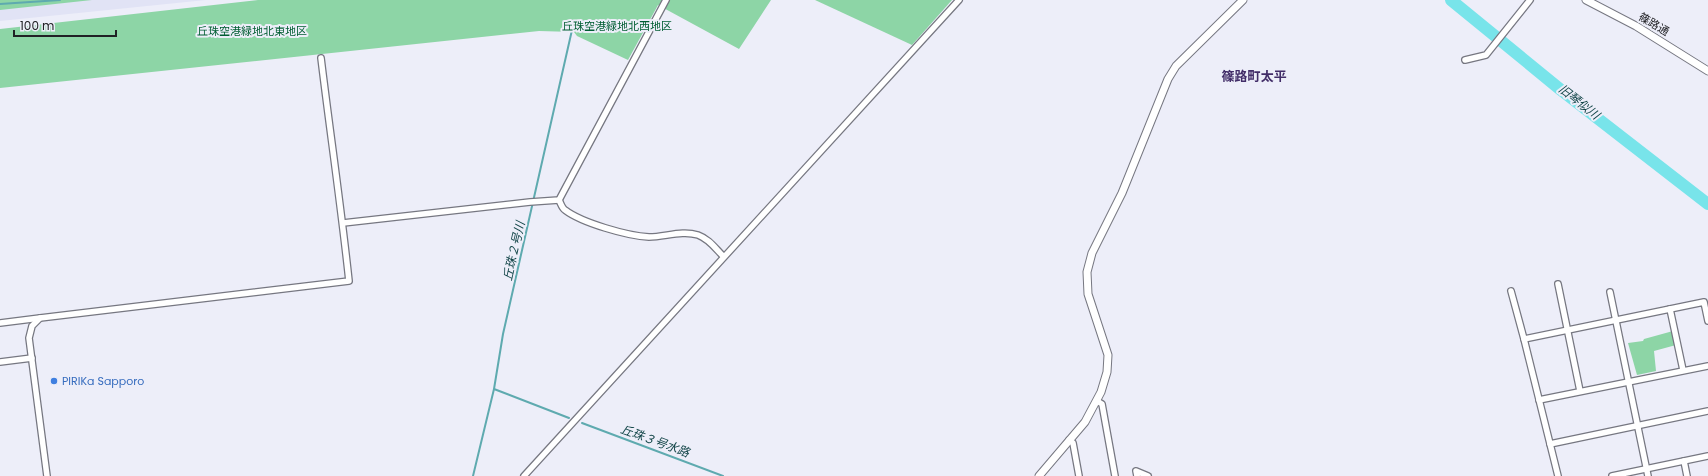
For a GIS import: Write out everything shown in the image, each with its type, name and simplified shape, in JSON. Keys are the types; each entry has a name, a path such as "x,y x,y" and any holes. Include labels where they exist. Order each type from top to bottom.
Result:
{"street":[{"path":"559,200 666,0"},
{"path":"524,476 723,256 959,0"},
{"path":"1038,476 1085,422 1097,401 1107,372 1108,354 1088,294 1087,272 1092,253 1122,193 1168,79 1176,66 1243,0"},
{"path":"1465,60 1486,55 1530,0"},
{"name":"篠路通","path":"1586,0 1636,26 1708,71"},
{"path":"0,323 349,281 343,223 336,182 321,58"},
{"path":"343,223 559,200"},
{"path":"559,200 564,209 578,218 627,233 649,237 677,234 696,234 707,239 723,256"},
{"path":"1558,284 1580,391"},
{"path":"1511,292 1558,476"},
{"path":"1610,292 1648,476"},
{"path":"1524,339 1704,302 1708,321"},
{"path":"1670,309 1683,370"},
{"path":"40,318 32,326 29,338 47,476"},
{"path":"0,362 32,358"},
{"path":"1539,400 1708,366"},
{"path":"1097,401 1102,404 1115,476"},
{"path":"1550,444 1708,411"},
{"path":"1069,440 1074,443 1079,476"},
{"path":"1612,476 1708,456"},
{"path":"1684,461 1687,476"},
{"path":"1137,476 1136,471 1148,476"}],"shaded area":[{"path":"0,0 206,0 0,21"}],"green space":[{"path":"0,0 92,0 0,10"},
{"name":"丘珠空港緑地北東地区","path":"258,0 771,0 739,49 658,5 628,60 577,36 574,32 539,31 0,88 0,29"},
{"path":"815,0 952,0 912,45"},
{"path":"1673,331 1676,345 1654,351 1656,371 1637,375 1628,343 1643,341 1644,339"}],"waterway":[{"path":"0,4 60,0"},
{"name":"旧琴似川","path":"1451,0 1561,90 1708,204"},
{"name":"丘珠２号川","path":"473,476 494,389 503,334 572,30"},
{"name":"丘珠３号水路","path":"494,389 569,418"},
{"name":"丘珠３号水路","path":"582,423 723,476"}],"place":[{"name":"PIRIKa Sapporo","path":"54,381"}],"district":[{"name":"篠路町太平","path":"1254,76"}],"park label":[{"name":"丘珠空港緑地北西地区","path":"617,26"}]}
